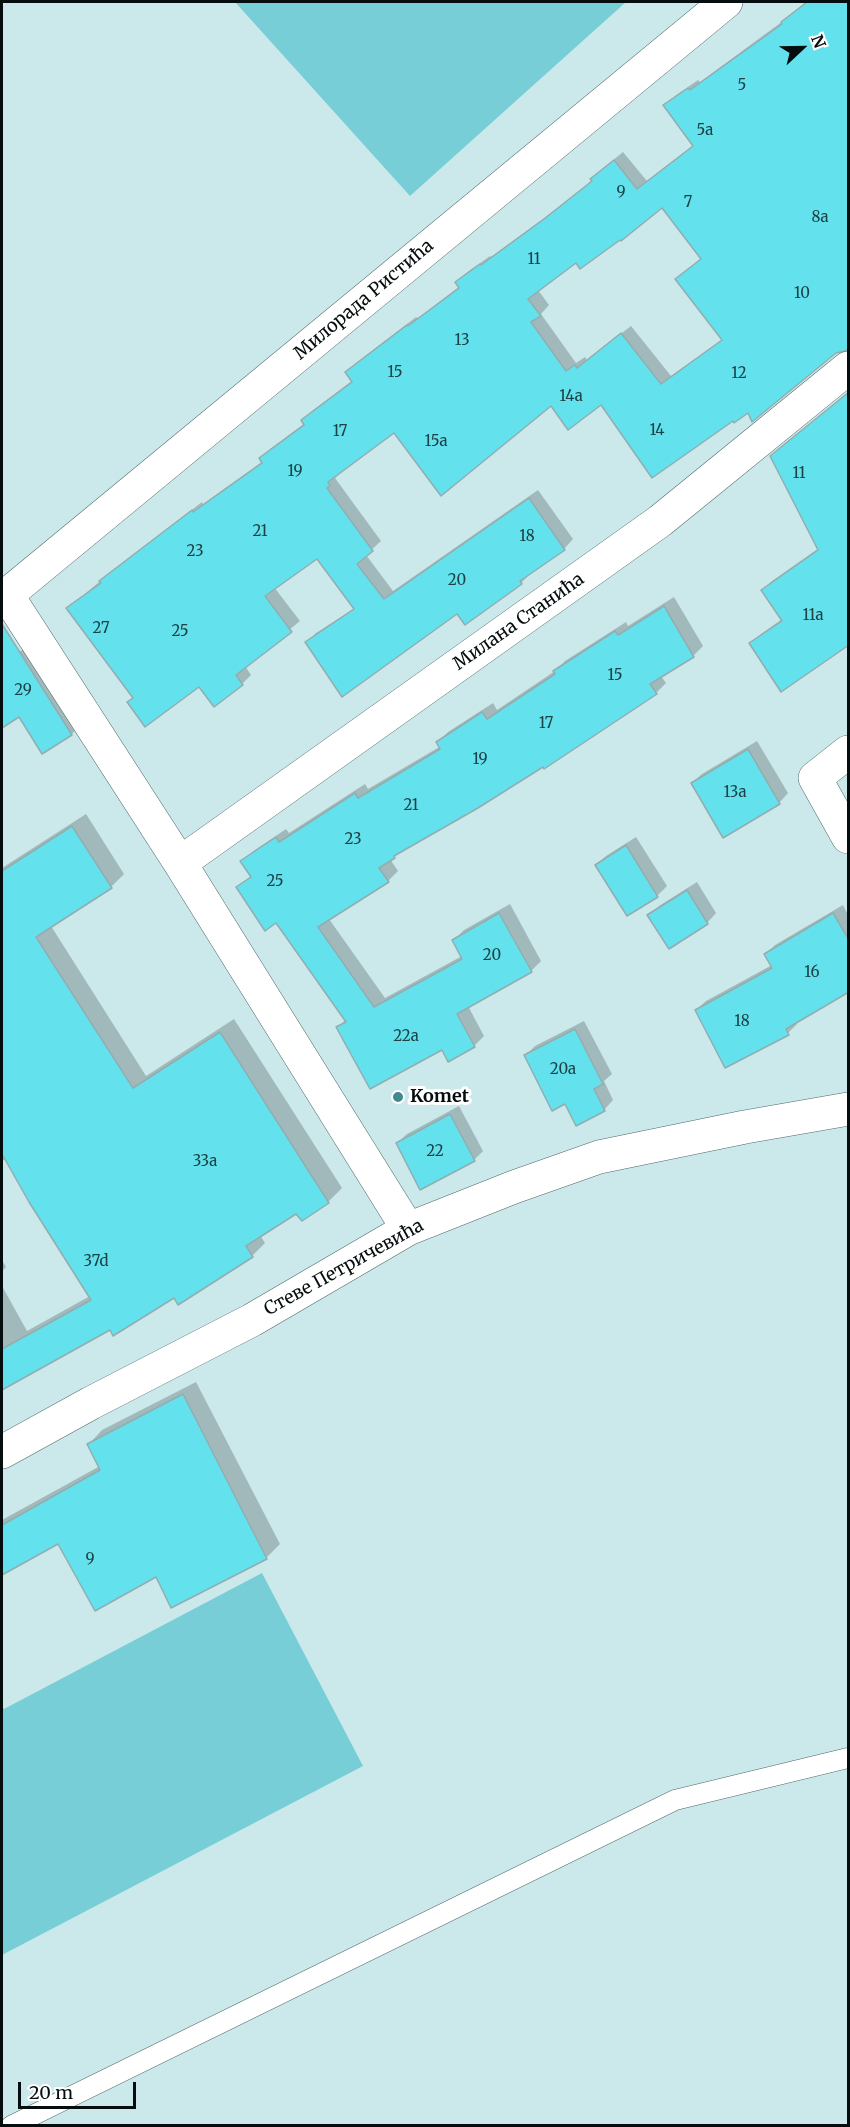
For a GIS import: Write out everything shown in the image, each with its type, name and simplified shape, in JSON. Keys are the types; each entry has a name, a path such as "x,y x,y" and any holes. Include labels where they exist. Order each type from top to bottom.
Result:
{"street":[{"name":"Милорада Ристића","path":"4,597 726,2"},
{"name":"Милана Станића","path":"180,863 660,521 849,368"},
{"path":"4,597 180,863 408,1229"},
{"path":"849,752 815,778 849,837"},
{"name":"Стеве Петричевића","path":"2,1452 252,1320 408,1229 514,1187 599,1157 745,1127 849,1109"}],"lane":[{"path":"11,2126 675,1800 849,1758"}],"shaded area":[{"path":"235,2 626,2 410,196"},
{"path":"262,1573 363,1766 2,1955 2,1706 4,1709"}],"building":[{"path":"807,2 849,2 849,350 836,353 752,422 748,413 734,423 733,421 652,478 601,405 568,430 551,406 441,496 394,433 328,482 330,485 327,488 373,551 357,564 384,599 529,498 565,550 520,581 522,584 465,625 457,614 342,697 305,642 354,609 317,559 265,596 292,632 236,675 243,685 214,707 199,687 145,727 127,702 133,698 66,608 192,510 193,512 262,463 259,458 304,425 301,420 352,382 345,372 459,288 455,282 544,219 592,181 590,179 614,160 637,189 693,146 663,105 688,88 690,90 782,24 781,22","holes":["662,208 701,259 675,279 722,340 661,384 621,333 577,368 575,365 566,371 531,322 541,316 528,299 576,263 580,269 621,241"]},
{"path":"849,392 849,645 781,692 749,643 782,621 761,590 818,550 770,456"},
{"path":"664,606 694,657 650,684 657,694 544,769 543,767 478,808 394,856 395,858 379,868 389,882 318,927 374,1007 462,959 452,940 499,913 532,972 457,1014 475,1047 448,1062 442,1050 370,1089 336,1027 346,1022 276,923 265,931 236,887 251,877 240,861 276,837 279,842 355,793 358,798 440,749 436,742 482,712 487,719 555,674 553,671 615,631 618,635"},
{"path":"2,624 72,735 42,754 19,717 2,728"},
{"path":"748,749 780,804 723,838 691,783"},
{"path":"72,826 112,888 36,937 133,1088 220,1032 329,1203 302,1221 296,1214 246,1246 253,1257 178,1305 174,1298 113,1336 110,1330 2,1390 2,1349 91,1300 29,1202 2,1154 2,871"},
{"path":"626,845 658,897 627,916 595,865"},
{"path":"687,890 708,924 669,949 647,915"},
{"path":"833,913 849,940 849,992 786,1029 789,1035 725,1068 695,1010 772,968 764,954"},
{"path":"575,1029 603,1084 594,1089 605,1111 576,1126 565,1104 552,1111 524,1055"},
{"path":"450,1114 475,1161 420,1190 396,1143"},
{"path":"183,1394 267,1559 171,1608 156,1577 95,1611 58,1544 2,1575 2,1525 100,1470 87,1444"}],"place":[{"name":"Komet","path":"398,1097"}]}
